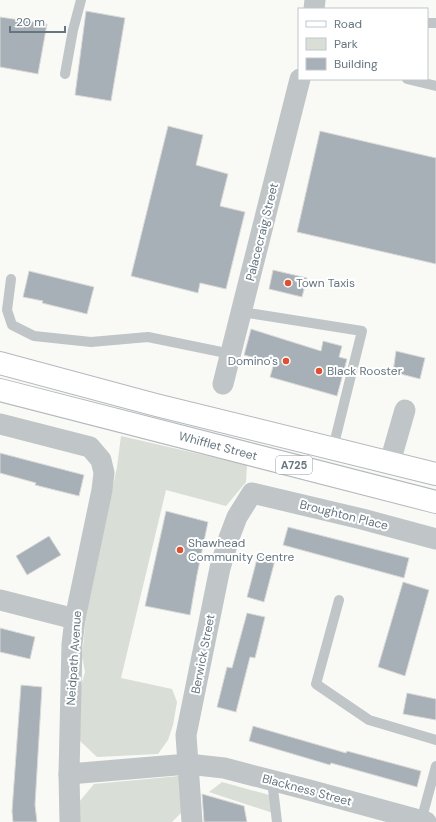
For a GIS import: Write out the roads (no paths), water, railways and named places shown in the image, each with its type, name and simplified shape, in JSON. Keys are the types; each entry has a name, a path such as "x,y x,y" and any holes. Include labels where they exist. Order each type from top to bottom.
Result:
{"main road":[{"name":"Whifflet Street","path":"0,363 108,393 436,474"},
{"name":"Whifflet Street","path":"0,390 436,502"}],"street":[{"name":"Palacecraig Street","path":"223,384 300,80"},
{"path":"390,462 405,410"},
{"name":"Neidpath Avenue","path":"0,424 90,448 101,460 104,473 75,619 70,676 70,822"},
{"name":"Broughton Place","path":"252,493 362,519 436,540"},
{"name":"Berwick Street","path":"192,822 186,735 220,568 237,518 252,493"},
{"path":"0,600 75,619"},
{"name":"Blackness Street","path":"69,774 188,764 224,768 424,821"}],"lane":[{"path":"64,74 81,0"},
{"path":"411,80 436,86"},
{"path":"11,279 7,310 12,325 34,336 92,342 148,336 231,354"},
{"path":"242,312 362,331 333,448"},
{"path":"339,600 316,684 369,720 436,740"},
{"path":"424,821 436,766"},
{"path":"272,780 277,822"}],"place":[{"name":"Town Taxis","path":"288,283"},
{"name":"Domino's","path":"286,361"},
{"name":"Black Rooster","path":"319,371"},
{"name":"Shawhead Community Centre","path":"180,550"}]}
